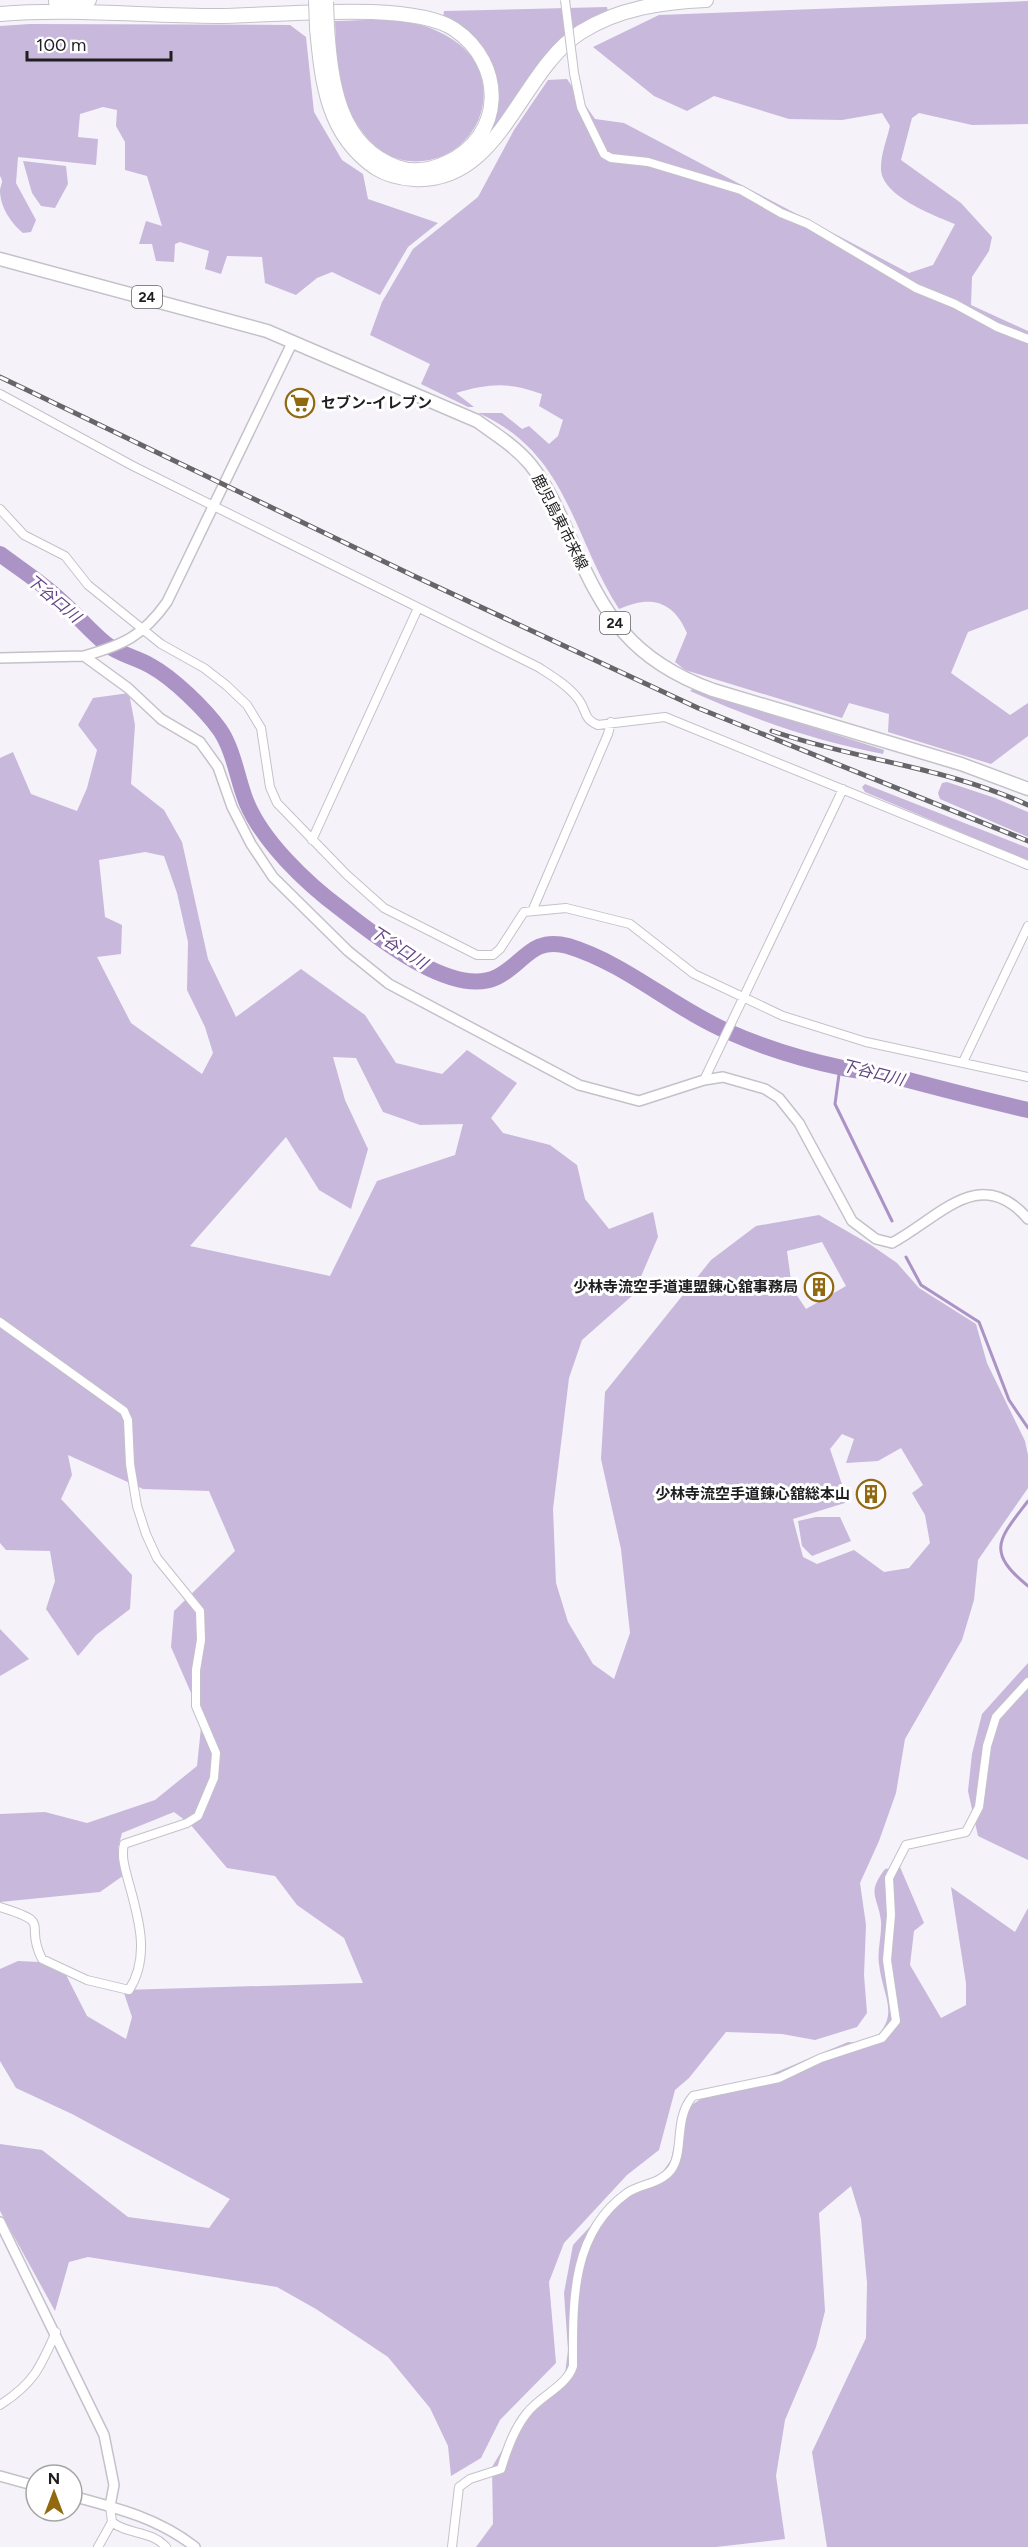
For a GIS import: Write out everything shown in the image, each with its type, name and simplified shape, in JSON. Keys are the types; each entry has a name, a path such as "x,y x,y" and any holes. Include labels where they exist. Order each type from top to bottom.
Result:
{"highway":[{"path":"0,6 89,0"},
{"path":"0,14 69,10 216,16 383,13 428,18 452,28 468,40 480,55 487,70 492,87 492,105 480,136 469,150 438,167 420,170 402,169 383,162 368,151 353,134 340,110 334,89 322,28 316,0"},
{"path":"326,0 322,28 322,83 336,124 346,141 362,159 380,171 401,178 426,180 448,174 468,164 485,148 504,127 546,64 580,33 622,12 706,0"}],"main road":[{"name":"鹿児島東市来線","path":"0,259 183,307 293,341 477,421 506,441 530,464 544,486 598,599 635,645 656,662 685,680 713,690 961,764 1028,789"}],"street":[{"path":"565,0 574,73 581,107 604,154 611,158 648,162 741,190 781,213 808,224 916,288 955,304 997,327 1028,339"},
{"path":"0,658 84,656 115,647 145,629 167,602 293,341"},
{"path":"0,394 77,437 538,667 564,685 580,701 585,717 591,722 598,725 665,717 1028,866"},
{"path":"0,509 24,535 65,556 88,585 161,644 212,674 247,705 261,728 270,787 277,803 312,840 384,908 477,955 493,955 500,949 519,917 533,909 566,908 630,924 694,974 783,1016 866,1042 1028,1077"},
{"path":"312,840 418,608"},
{"path":"84,656 128,688 161,719 200,742 218,767 232,807 251,844 273,877 348,951 389,984 579,1085 612,1095 639,1101 704,1080 723,1077 765,1089 779,1098 799,1123 852,1221 876,1239 892,1243 913,1232 953,1202 985,1193 1002,1197 1028,1219"},
{"path":"533,909 611,722"},
{"path":"704,1080 843,789"},
{"path":"963,1062 1028,926"},
{"path":"0,1322 52,1362 114,1402 128,1420 130,1464 137,1506 146,1534 157,1558 200,1611 201,1640 196,1670 196,1706 216,1753 217,1764 198,1816 187,1823 124,1844 123,1861 141,1928 141,1948 134,1983 129,1990 87,1980 42,1959 32,1918 0,1906"},
{"path":"452,2547 459,2487 470,2479 501,2469 511,2440 528,2411 570,2376 573,2366 575,2286 582,2253 590,2231 628,2192 658,2180 672,2169 683,2107 693,2096 779,2078 821,2058 882,2038 896,2021 887,1960 891,1915 889,1878 906,1845 966,1832 979,1806 987,1746 996,1717 1028,1683"},
{"path":"0,2222 56,2332 104,2435 114,2485 110,2506 112,2522 98,2547"},
{"path":"0,2405 16,2395 36,2375 56,2332"},
{"path":"0,2476 24,2483"},
{"path":"84,2499 148,2517 177,2533 195,2547"},
{"path":"112,2522 118,2527 149,2534 166,2547"}],"shaded area":[{"path":"1028,1 1028,124 972,125 919,113 912,118 901,160 961,203 992,237 989,251 972,277 971,305 1028,331 1028,609 968,632 951,673 1010,715 1028,703 1028,736 991,764 888,732 889,714 849,703 842,718 685,670 675,662 687,633 675,613 659,603 650,602 641,602 619,609 603,581 565,498 550,473 531,450 508,430 478,413 502,413 522,429 529,426 549,444 558,436 563,420 539,406 542,394 519,387 499,385 456,393 474,407 468,407 421,384 430,364 370,335 382,302 413,249 478,197 514,130 548,80 567,79 595,119 624,123 909,273 933,265 955,224 909,203 889,186 883,177 881,167 883,152 890,126 882,113 842,120 789,119 714,96 687,111 654,96 593,47 659,15"},
{"path":"607,7 608,12 580,26 486,140 495,94 494,71 483,50 443,18 444,11"},
{"path":"335,21 407,22 434,30 459,44 476,64 482,82 483,100 479,117 471,133 459,146 445,155 427,161 402,160 378,148 358,126 342,93 337,69"},
{"path":"30,24 290,25 306,37 314,112 342,160 363,174 368,199 438,223 408,247 380,295 332,272 317,278 296,295 265,283 262,257 227,256 221,274 205,269 209,251 180,242 175,244 174,262 156,261 152,244 139,244 146,221 162,226 147,176 125,170 125,142 116,126 117,110 103,107 80,114 78,137 98,139 96,165 18,157 16,183 36,220 31,232 23,233 7,214 0,196 2,181 0,176 0,26"},
{"path":"23,161 66,166 68,184 55,208 41,206 32,193"},
{"path":"693,689 884,750 883,754 833,743 785,728 690,691"},
{"path":"129,693 135,725 131,784 164,810 182,842 208,959 236,1017 301,969 365,1015 396,1063 442,1074 467,1050 517,1083 491,1118 503,1133 550,1145 577,1165 585,1199 609,1229 653,1212 658,1237 633,1295 582,1340 569,1378 553,1509 556,1583 568,1622 593,1664 614,1679 630,1633 621,1549 601,1459 605,1392 711,1260 756,1226 819,1215 897,1263 919,1288 976,1324 987,1363 1025,1441 1028,1455 1028,1488 978,1560 974,1600 962,1640 905,1739 896,1793 879,1841 860,1883 866,1925 864,1975 867,2013 857,2027 815,2040 782,2034 726,2032 689,2078 675,2090 659,2150 627,2175 564,2243 549,2282 556,2363 500,2420 481,2458 451,2476 448,2446 430,2408 388,2357 316,2309 277,2287 88,2257 69,2262 55,2311 0,2211 0,2144 42,2150 128,2217 209,2228 230,2199 72,2114 16,2088 0,2061 0,1969 18,1961 60,1963 87,2016 126,2039 132,2017 123,1990 363,1983 344,1938 297,1905 275,1876 227,1868 190,1824 174,1812 122,1833 118,1848 127,1873 100,1892 0,1902 0,1814 45,1812 87,1823 155,1800 197,1766 202,1718 171,1647 174,1611 235,1551 209,1491 143,1489 68,1455 72,1475 61,1499 132,1575 130,1609 96,1635 78,1656 46,1609 55,1581 50,1551 6,1550 0,1543 0,758 13,752 31,794 77,811 87,788 97,750 78,725 93,698","holes":["145,852 164,856 177,893 188,942 187,990 205,1027 213,1053 202,1074 131,1023 97,957 121,954 122,925 105,917 99,860","333,1057 356,1058 383,1112 420,1125 463,1124 455,1155 377,1181 330,1276 190,1246 286,1137 319,1190 351,1209 368,1149 345,1100","822,1242 846,1286 806,1309 792,1288 787,1251","842,1434 854,1439 846,1463 878,1461 901,1448 923,1485 912,1493 925,1515 930,1543 909,1568 884,1572 854,1550 817,1564 803,1557 793,1519 848,1502 830,1449"]},
{"path":"947,782 1028,812 1028,837 940,799 938,793 942,783"},
{"path":"865,784 1028,848 1028,861 865,792 862,787"},
{"path":"816,1517 840,1517 851,1541 812,1556 802,1546 798,1521"},
{"path":"0,1629 29,1659 0,1676"},
{"path":"1028,1663 1028,1860 978,1836 968,1791 972,1754 982,1714"},
{"path":"900,1867 924,1923 914,1931 910,1965 941,2018 966,2005 966,1983 951,1887 1015,1932 1028,1908 1028,2547 827,2547 812,2452 866,2338 867,2283 861,2219 851,2186 819,2213 825,2311 816,2347 785,2420 776,2476 785,2539 716,2547 476,2547 493,2524 492,2467 528,2407 565,2374 568,2350 564,2293 573,2245 622,2192 658,2178 671,2160 678,2126 687,2108 707,2095 751,2083 848,2042 868,2044 879,2034 888,2016 888,2007 879,1964 881,1921 875,1890 879,1877 885,1869"}],"waterway":[{"name":"下谷口川","path":"0,554 53,594 106,644 160,671 179,686 214,722 225,738 253,816 286,860 328,899 373,934 415,961 458,979 479,981 497,977 506,972 536,948 555,944 568,946 610,964 708,1022 785,1053 1028,1110"},
{"path":"840,1067 835,1104 892,1221"},
{"path":"906,1257 921,1285 979,1322 1009,1400 1028,1428"},
{"path":"1028,1501 1010,1525 1001,1545 1001,1554 1006,1563 1014,1574 1028,1586"}],"railway":[{"path":"0,377 414,576 698,708 1028,841"},
{"path":"772,731 965,781 1028,805"}],"place":[{"name":"セブン-イレブン","path":"300,403"},
{"name":"少林寺流空手道連盟錬心舘事務局","path":"819,1287"},
{"name":"少林寺流空手道錬心舘総本山","path":"871,1494"}]}
